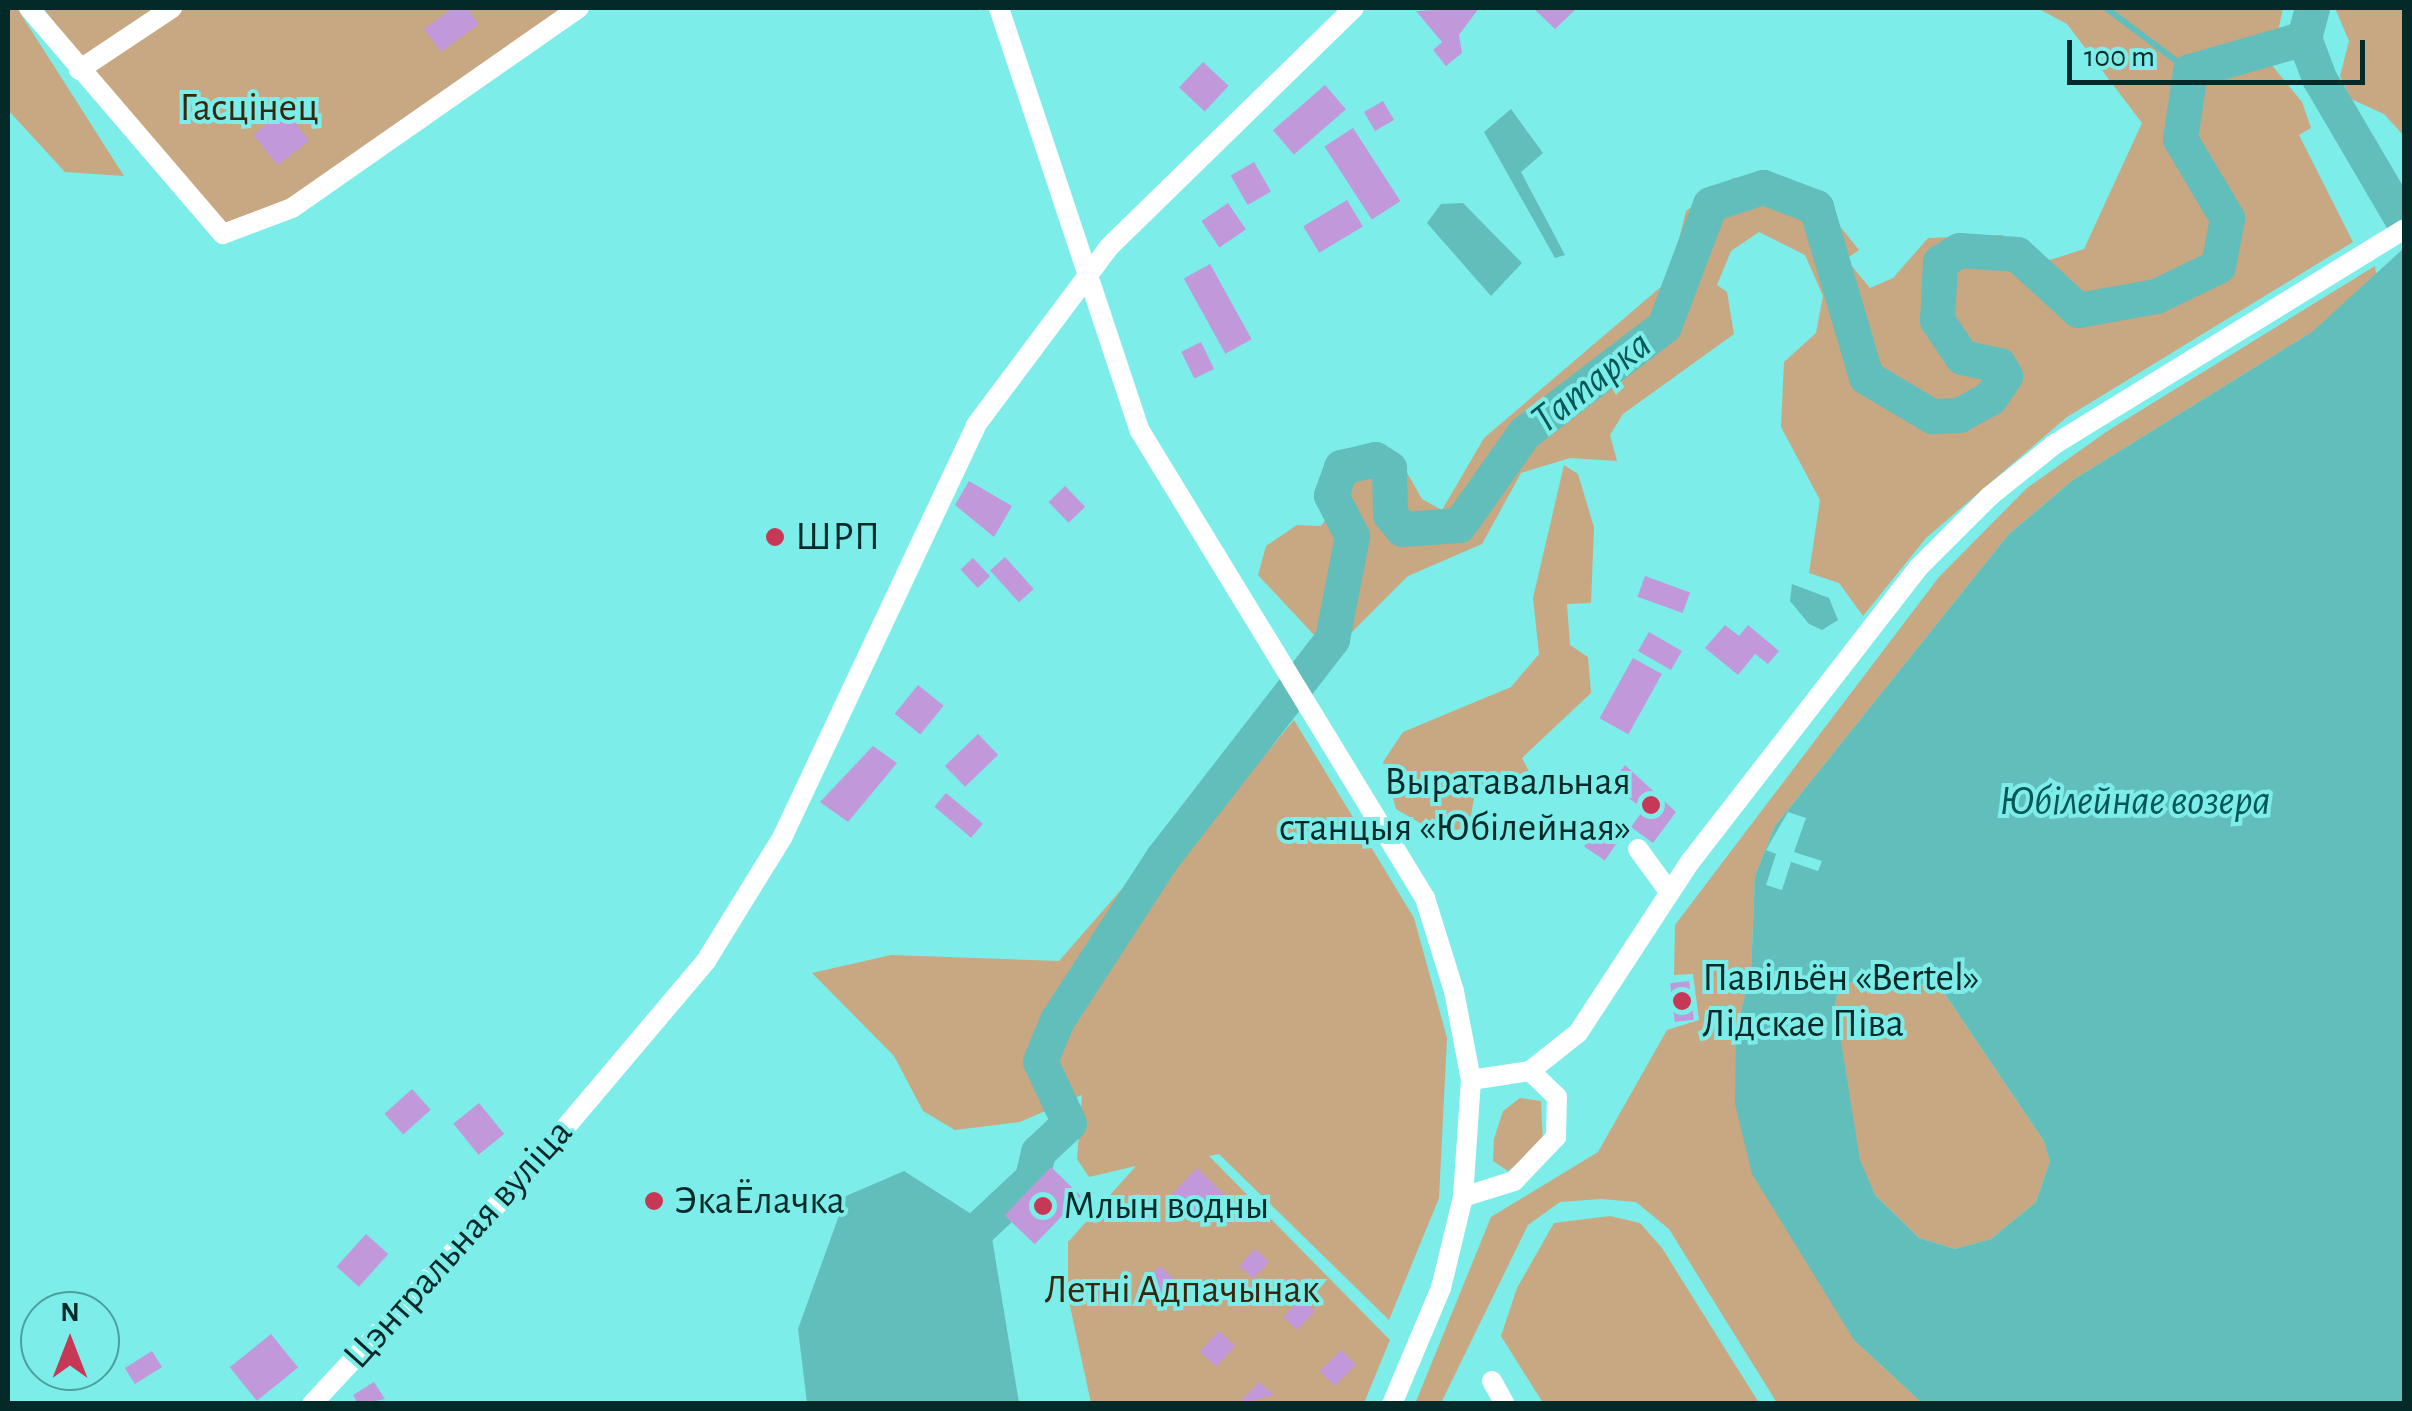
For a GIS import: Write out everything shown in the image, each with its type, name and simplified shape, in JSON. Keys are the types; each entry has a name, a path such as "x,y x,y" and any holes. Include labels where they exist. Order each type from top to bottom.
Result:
{"street":[{"path":"29,8 222,234 292,208 579,8"},
{"path":"79,70 172,8"},
{"path":"999,8 1140,431 1425,898 1471,1080 1464,1196 1441,1288 1392,1404"},
{"path":"1088,281 1109,247 1354,8"},
{"path":"1471,1080 1530,1071 1578,1033 1670,893 1918,568 1990,496 2055,444 2404,229"},
{"name":"Цэнтральная вуліца","path":"312,1404 604,1083 744,904 976,425 1088,281"},
{"path":"1638,849 1670,893"},
{"path":"1464,1196 1514,1181 1556,1137 1557,1097 1530,1071"},
{"path":"1492,1381 1506,1404"}],"green space":[{"path":"8,8 17,8 124,176 65,172 8,110"},
{"name":"Гасцінец","path":"43,8 565,8 289,203 217,228"},
{"path":"2037,8 2283,8 2271,64 2302,102 2311,128 2299,135 2353,242 2067,417 1926,538 1863,616 1839,583 1809,573 1820,500 1781,427 1784,362 1816,333 1823,296 1805,255 1759,232 1731,251 1717,285 1727,292 1734,334 1623,414 1610,435 1617,461 1570,458 1521,473 1482,544 1408,576 1351,633 1315,636 1258,575 1266,546 1297,525 1321,526 1353,482 1397,455 1422,499 1442,510 1484,438 1669,280 1686,211 1733,178 1811,190 1859,250 1846,259 1870,288 1893,278 1928,238 2002,235 2050,260 2084,249 2142,123 2067,24"},
{"path":"2335,8 2404,8 2404,136 2384,114 2351,99 2340,76 2349,41"},
{"path":"2375,266 2377,281 2312,332 2073,480 2009,534 1775,826 1755,876 1751,974 1736,1029 1854,1340 1922,1403 1777,1403 1669,1229 1636,1202 1601,1199 1560,1202 1528,1225 1441,1403 1415,1404 1491,1217 1598,1152 1667,1030 1699,1020 1693,974 1674,975 1675,925 1939,577 2027,488 2109,430"},
{"path":"1564,465 1578,474 1594,527 1591,603 1567,604 1570,645 1588,657 1591,693 1522,758 1536,785 1521,792 1494,783 1474,798 1469,827 1439,834 1396,809 1383,762 1403,732 1511,687 1539,654 1533,598"},
{"name":"Летні Адпачынак","path":"1294,720 1414,918 1447,1038 1439,1198 1389,1320 1219,1154 1209,1156 1390,1340 1364,1403 1091,1403 1068,1297 1068,1242 1136,1166 1089,1177 1077,1159 1082,1095 1020,1122 955,1130 923,1111 894,1056 812,973 891,955 1059,961 1182,820 1186,849"},
{"path":"1879,971 1943,991 2044,1141 2050,1161 2036,1202 1991,1239 1955,1249 1919,1238 1875,1195 1859,1160 1835,1004 1839,987"},
{"path":"1520,1098 1541,1101 1543,1143 1508,1171 1493,1161 1494,1139 1503,1111"},
{"path":"1610,1216 1640,1223 1662,1248 1759,1403 1543,1403 1501,1336 1517,1288 1554,1223"}],"water":[{"path":"1511,109 1543,153 1521,172 1565,255 1555,258 1484,132"},
{"path":"1463,203 1522,263 1491,296 1427,223 1441,204"},
{"name":"Юбілейнае возера","path":"2404,248 2404,1403 1922,1403 1854,1340 1752,1174 1735,1104 1736,1029 1751,974 1755,876 1775,826 2009,534 2073,480 2312,332","holes":["1879,971 1943,991 2044,1141 2050,1161 2036,1202 1991,1239 1955,1249 1919,1238 1875,1195 1860,1160 1835,1004 1839,987"]},
{"path":"1792,584 1829,598 1838,620 1822,630 1809,624 1790,601"},
{"path":"904,1171 990,1226 1019,1403 807,1403 798,1329 846,1196"}],"pier":[{"path":"1788,812 1806,818 1794,852 1822,861 1818,871 1791,862 1782,890 1766,885 1776,854 1766,850"}],"building":[{"path":"453,8 467,8 479,24 441,52 424,29"},
{"path":"1479,8 1459,35 1462,53 1446,66 1433,50 1442,42 1416,11"},
{"path":"1533,8 1577,8 1555,29"},
{"path":"1203,62 1229,86 1205,111 1179,88"},
{"path":"1325,85 1346,109 1294,154 1273,130"},
{"path":"1383,101 1394,120 1375,131 1364,112"},
{"path":"285,110 309,141 277,165 253,135"},
{"path":"1353,128 1400,201 1372,219 1324,147"},
{"path":"1254,162 1271,191 1248,205 1231,176"},
{"path":"1347,200 1363,227 1319,253 1303,226"},
{"path":"1228,203 1246,230 1219,247 1201,221"},
{"path":"1210,264 1252,339 1225,354 1184,279"},
{"path":"1201,342 1214,369 1194,379 1181,352"},
{"path":"969,481 1012,506 994,537 955,505"},
{"path":"1065,486 1085,507 1069,523 1048,502"},
{"path":"1005,557 1034,589 1019,602 990,570"},
{"path":"973,558 990,576 978,588 961,570"},
{"path":"1645,576 1690,592 1683,613 1637,597"},
{"path":"1725,625 1739,636 1748,625 1779,651 1768,664 1755,654 1738,675 1705,648"},
{"path":"1649,632 1682,651 1671,670 1638,651"},
{"path":"1633,658 1662,674 1628,734 1600,718"},
{"path":"918,685 944,706 920,735 895,714"},
{"path":"978,734 998,755 965,787 945,766"},
{"path":"873,746 897,763 848,822 820,802"},
{"name":"Выратавальная станцыя «Юбілейная»","path":"1625,765 1676,812 1653,843 1631,827 1644,809 1610,785"},
{"path":"946,793 983,824 971,838 934,807"},
{"path":"1602,820 1623,834 1605,861 1584,847"},
{"name":"Павільён «Bertel» Лідскае Піва","path":"1689,981 1694,1020 1675,1022 1670,983"},
{"path":"412,1089 431,1110 403,1135 385,1114"},
{"path":"479,1103 504,1134 479,1155 453,1124"},
{"name":"Млын водны","path":"1051,1167 1081,1196 1035,1244 1004,1215"},
{"path":"1197,1168 1224,1194 1199,1219 1173,1193"},
{"path":"366,1234 388,1254 359,1287 337,1267"},
{"path":"1255,1249 1269,1262 1253,1279 1239,1266"},
{"path":"1160,1266 1176,1281 1156,1303 1140,1288"},
{"path":"1301,1298 1315,1311 1297,1330 1283,1317"},
{"path":"1219,1331 1235,1346 1216,1366 1200,1351"},
{"path":"271,1334 298,1367 257,1401 230,1367"},
{"path":"1341,1350 1356,1365 1335,1386 1320,1371"},
{"path":"152,1351 162,1367 135,1384 125,1368"},
{"path":"374,1382 385,1399 358,1404 353,1395"},
{"path":"1259,1382 1274,1395 1238,1404"}],"waterway":[{"path":"2106,8 2190,71"},
{"path":"2312,8 2304,38 2319,78 2403,221"},
{"name":"Татарка","path":"949,1256 1032,1178 1038,1152 1069,1123 1040,1061 1057,1020 1163,857 1332,639 1352,536 1331,495 1341,467 1375,459 1389,468 1390,514 1402,529 1459,525 1524,433 1664,326 1710,204 1763,187 1816,207 1866,377 1932,416 1959,415 1990,398 2005,376 1999,365 1962,357 1937,320 1940,262 1959,250 2017,254 2078,310 2156,296 2218,266 2227,218 2180,139 2190,71 2304,38"}],"place":[{"name":"ШРП","path":"775,537"},
{"name":"Выратавальная станцыя «Юбілейная»","path":"1651,805"},
{"name":"Павільён «Bertel» Лідскае Піва","path":"1682,1001"},
{"name":"ЭкаЁлачка","path":"654,1201"},
{"name":"Млын водны","path":"1043,1206"}]}
